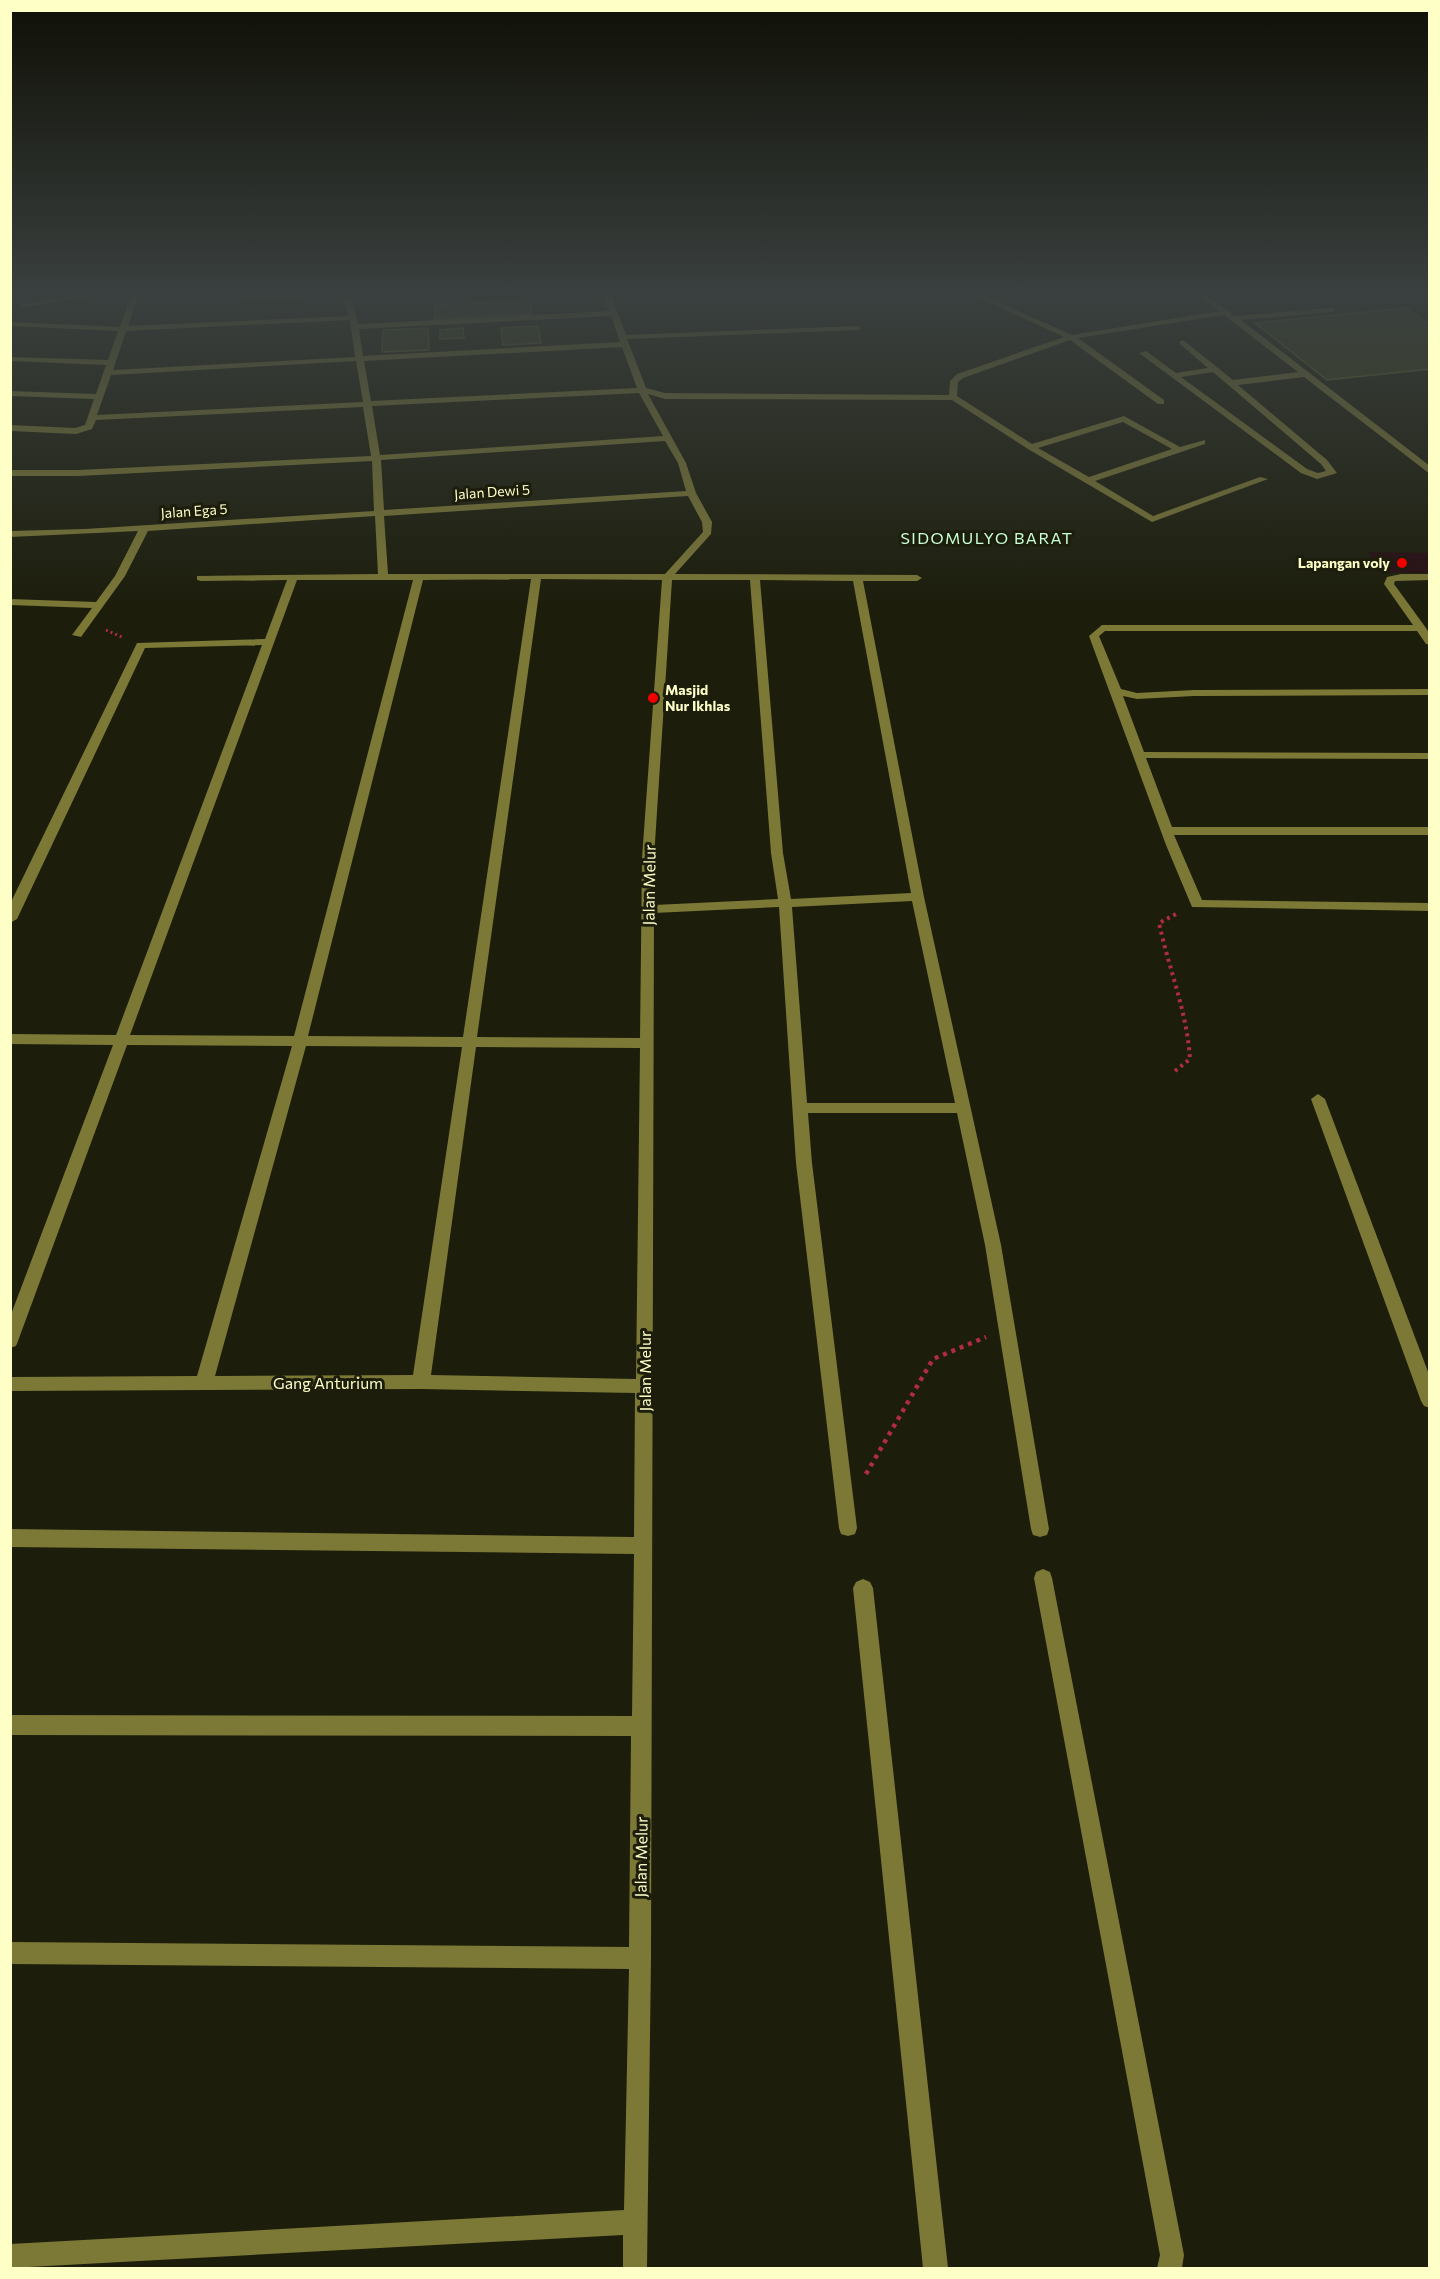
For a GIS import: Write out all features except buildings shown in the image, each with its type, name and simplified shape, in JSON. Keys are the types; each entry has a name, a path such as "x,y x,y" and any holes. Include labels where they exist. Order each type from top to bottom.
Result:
{"street":[{"path":"10,428 82,430 89,427 98,398"},
{"path":"365,398 376,458 383,576"},
{"path":"93,418 488,398"},
{"path":"647,398 682,463 692,493 707,522 708,532 668,577"},
{"path":"955,398 966,403 1030,447 1152,519 1263,479"},
{"path":"1156,398 1161,402"},
{"path":"1204,398 1304,471 1317,476 1332,473 1324,462 1244,403 1241,398"},
{"path":"1336,398 1429,470"},
{"path":"1216,407 1244,403"},
{"path":"1030,447 1124,419 1178,449"},
{"path":"10,473 78,473 376,458 669,438"},
{"path":"1087,481 1202,442"},
{"name":"Jalan Dewi 5","path":"380,512 692,493"},
{"name":"Jalan Ega 5","path":"10,534 145,528 380,512"},
{"path":"77,635 120,576 145,528"},
{"path":"201,578 383,576 917,578"},
{"path":"421,1382 536,576"},
{"path":"1430,577 1401,576 1391,579 1389,584 1430,642"},
{"path":"204,1383 300,1041 419,577"},
{"name":"Jalan Melur","path":"635,2268 640,1958 648,858 668,577"},
{"path":"755,577 777,853 785,904 799,1108 847,1519"},
{"path":"10,1341 293,578"},
{"path":"856,578 918,897 993,1245 1040,1528"},
{"path":"10,602 100,605"},
{"path":"1421,628 1102,628 1094,636 1142,755 1167,831 1197,904 1430,906"},
{"path":"10,920 141,645 268,642"},
{"path":"1116,691 1137,696 1194,693 1430,692"},
{"path":"1142,755 1430,756"},
{"path":"1167,831 1430,831"},
{"path":"648,909 918,897"},
{"path":"10,1039 647,1043"},
{"path":"1318,1098 1430,1401"},
{"path":"799,1108 964,1108"},
{"name":"Gang Anturium","path":"10,1384 421,1382 645,1386"},
{"path":"10,1538 643,1546"},
{"path":"1043,1578 1172,2255 1170,2268"},
{"path":"863,1588 936,2268"},
{"path":"10,1725 642,1726"},
{"path":"10,1953 640,1958"},
{"path":"10,2257 636,2222"}],"path":[{"path":"87,622 141,645"},
{"path":"1175,1071 1190,1059 1190,1035 1164,949 1159,923 1197,904"},
{"path":"847,1519 933,1359 1006,1328"}],"shaded area":[{"name":"Lapangan voly","path":"1368,552 1429,553 1429,573 1378,572"}],"place":[{"name":"Lapangan voly","path":"1402,563"},
{"name":"Masjid Nur Ikhlas","path":"653,698"}],"district":[{"name":"SIDOMULYO BARAT","path":"987,538"}]}
